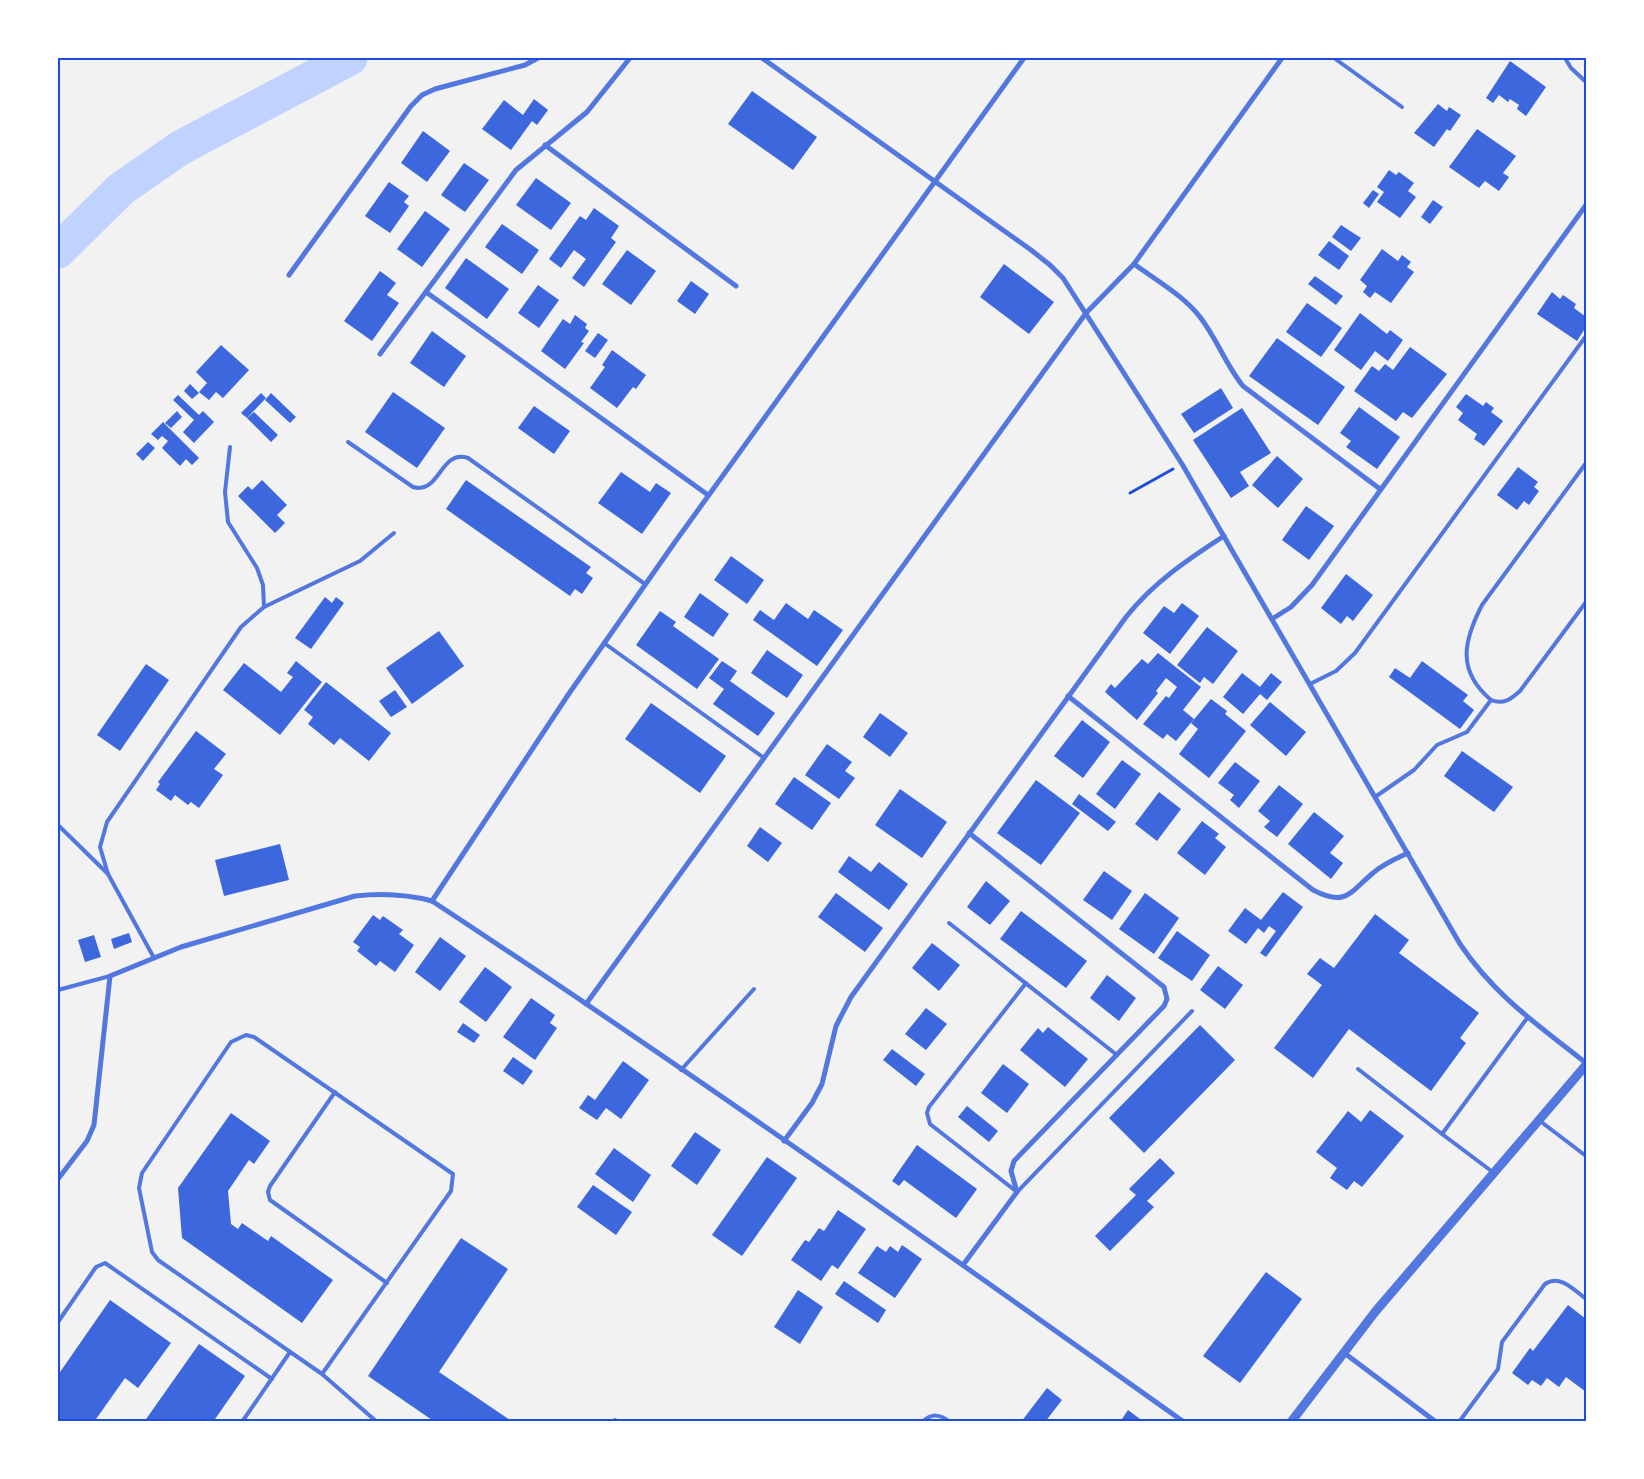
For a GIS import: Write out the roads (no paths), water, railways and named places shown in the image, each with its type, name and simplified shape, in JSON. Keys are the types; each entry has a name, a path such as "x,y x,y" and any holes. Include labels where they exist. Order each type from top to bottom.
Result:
{"street":[{"path":"289,275 411,106 422,95 435,89 525,65 538,58"},
{"path":"380,354 516,170 544,145 587,112 630,58"},
{"path":"762,58 1050,264 1073,292 1182,464 1475,967 1507,1001 1586,1064 1540,1121 1342,1352 1291,1422"},
{"path":"432,900 645,584 1024,58"},
{"path":"586,1004 1086,313 1134,264 1282,58"},
{"path":"544,145 736,286"},
{"path":"1272,619 1291,607 1312,585 1586,205"},
{"path":"1134,264 1192,308 1208,328 1234,375 1243,386 1380,489"},
{"path":"426,292 708,495"},
{"path":"784,1141 812,1103 822,1084 836,1026 851,997 1068,696 1140,599 1174,568 1224,536"},
{"path":"1068,696 1313,890 1322,895 1334,899 1344,898 1352,894 1385,864 1408,853"},
{"path":"963,1265 1017,1192 1011,1171 1014,1160 1164,1006 1167,999 1164,987 969,833"},
{"path":"58,1179 87,1140 94,1125 110,976 181,947 354,896 402,894 432,900 586,1004 963,1265 1184,1422"},
{"path":"1342,1352 1436,1422"}],"lane":[{"path":"1334,58 1402,107"},
{"path":"1565,58 1571,68 1586,82"},
{"path":"1310,684 1336,671 1355,653 1586,336"},
{"path":"348,442 412,487 419,489 426,488 432,483 454,457 468,458 645,584"},
{"path":"230,447 225,492 228,522 257,568 263,585 264,607"},
{"path":"1586,463 1482,605 1472,624 1466,649 1469,670 1478,689 1491,700 1502,703 1520,691 1586,602"},
{"path":"154,958 108,874 100,847 107,822 241,627 264,607 360,561 394,533"},
{"path":"604,643 764,758"},
{"path":"1375,797 1414,770 1437,744 1467,732 1491,700"},
{"path":"58,825 108,874"},
{"path":"949,923 1117,1055"},
{"path":"58,990 110,976"},
{"path":"1026,983 927,1113 930,1124 1017,1192 1192,1010"},
{"path":"681,1070 754,989"},
{"path":"1442,1134 1528,1017"},
{"path":"322,1374 451,1191 454,1183 453,1174 254,1037 246,1035 231,1042 142,1173 139,1188 152,1252 158,1260 322,1374 377,1422"},
{"path":"1358,1069 1495,1174"},
{"path":"335,1092 270,1186 268,1192 270,1200 387,1283"},
{"path":"1540,1121 1586,1156"},
{"path":"58,1322 96,1267 106,1263 272,1378"},
{"path":"1459,1422 1498,1369 1499,1348 1502,1342 1545,1284 1556,1280 1563,1282 1586,1299"},
{"path":"242,1422 290,1352"},
{"path":"922,1422 928,1416 936,1414 950,1422"}],"waterway":[{"path":"58,251 121,189 180,148 350,58"}]}
